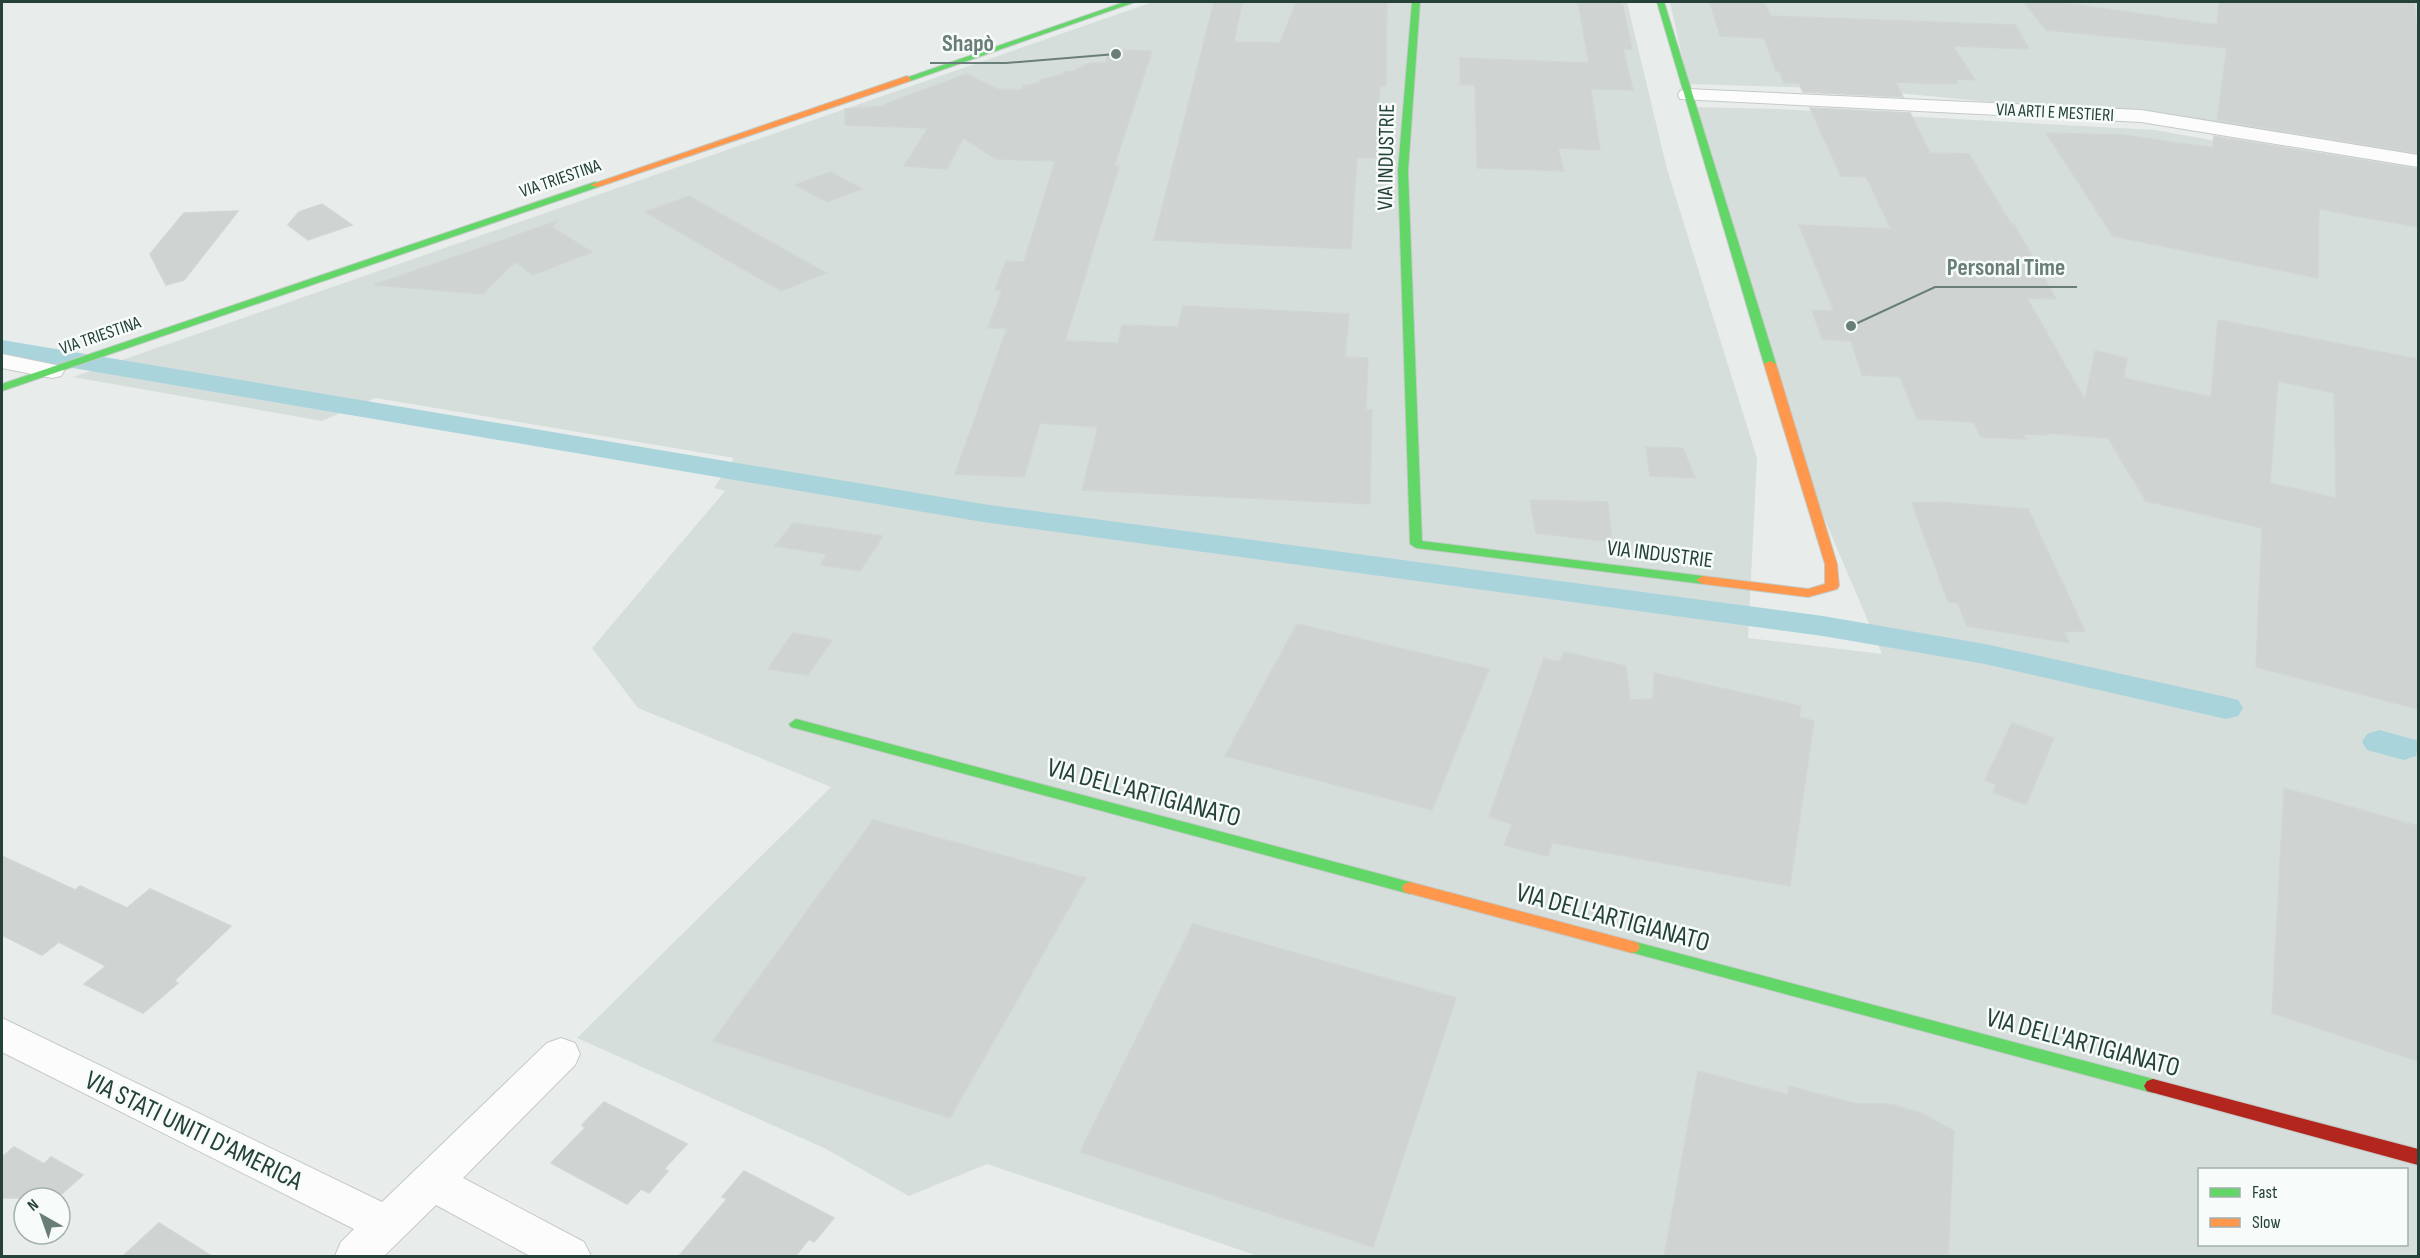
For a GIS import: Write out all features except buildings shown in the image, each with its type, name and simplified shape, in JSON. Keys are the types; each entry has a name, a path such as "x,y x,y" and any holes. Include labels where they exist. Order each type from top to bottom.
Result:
{"street":[{"name":"VIA TRIESTINA","path":"2,388 1131,2"},
{"name":"VIA INDUSTRIE","path":"1416,2 1404,171 1416,544 1808,593 1832,586 1831,564 1660,2"},
{"name":"VIA ARTI E MESTIERI","path":"1687,95 2141,116 2418,161"},
{"path":"2,361 60,368"},
{"name":"VIA DELL'ARTIGIANATO","path":"796,724 2418,1156"},
{"name":"VIA STATI UNITI D'AMERICA","path":"2,1034 387,1225"},
{"path":"356,1257 561,1054"},
{"path":"432,1182 569,1257"}],"shaded area":[{"path":"1153,2 1627,2 1667,169 1757,458 1748,638 1882,654 1819,506 1694,107 1778,109 2155,130 2418,177 2418,1256 1258,1256 987,1164 909,1196 824,1148 577,1038 831,787 638,708 592,648 725,491 714,488 734,458 375,398 322,421 73,377"},
{"path":"1670,2 2418,2 2418,159 2218,123 2110,107 2011,104 1856,89 1688,84"}],"waterway":[{"path":"2,348 983,513 1823,626 1985,654 2226,708"},
{"path":"2379,742 2404,748"}],"traffic: fast":[{"path":"907,79 1131,2"},
{"path":"1416,2 1403,171 1416,544 1703,580"},
{"path":"1660,2 1770,364"},
{"path":"2,388 595,185"},
{"path":"796,724 1410,888"},
{"path":"1632,947 2153,1086"}],"traffic: slow":[{"path":"595,185 907,79"},
{"path":"1703,580 1808,593 1832,586 1831,564 1770,364"},
{"path":"1410,888 1632,947"}],"traffic: jam":[{"path":"2153,1086 2418,1157"}],"place":[{"name":"Shapò","path":"1116,54"},
{"name":"Personal Time","path":"1851,326"}]}
